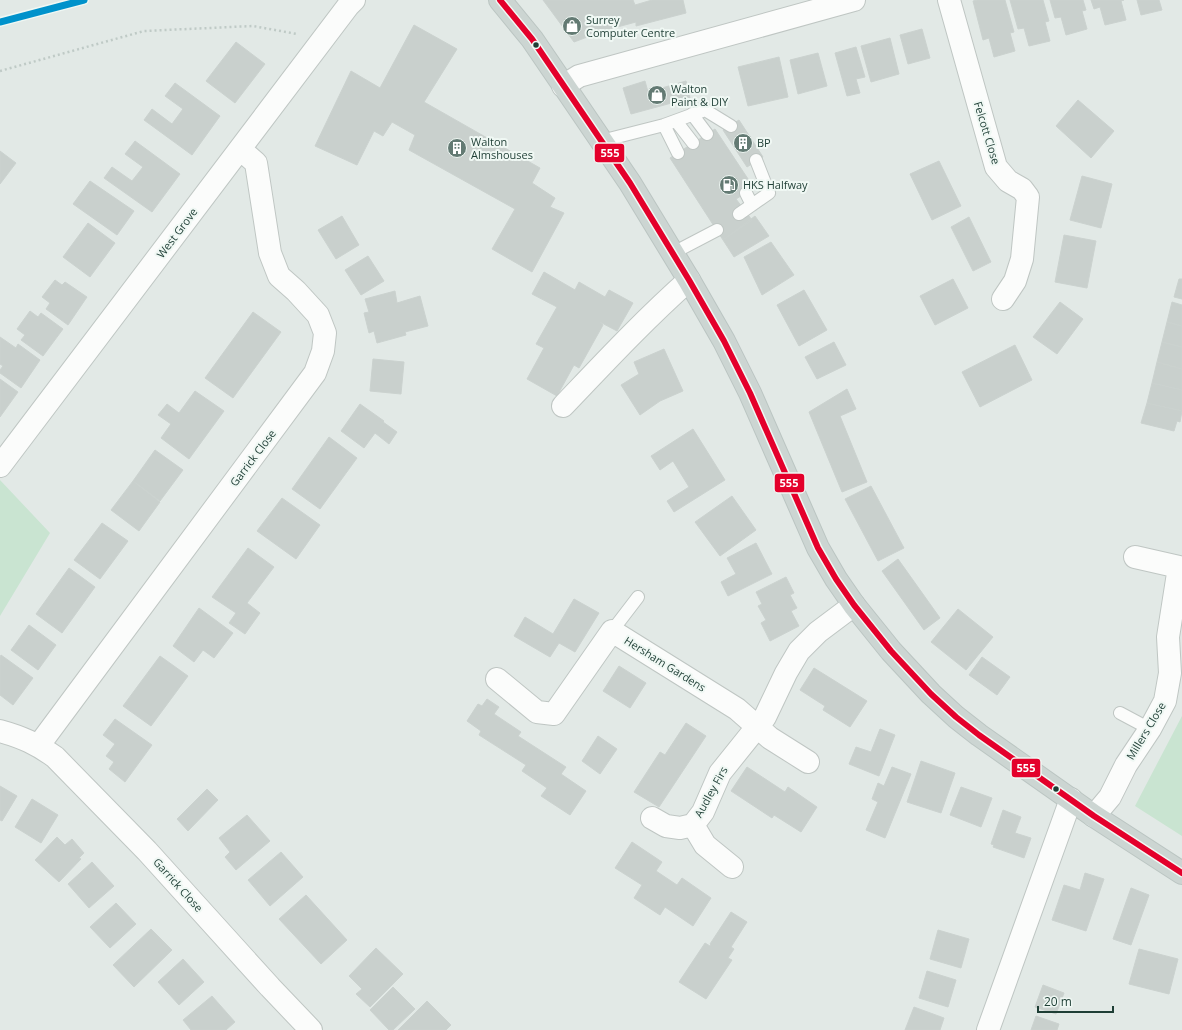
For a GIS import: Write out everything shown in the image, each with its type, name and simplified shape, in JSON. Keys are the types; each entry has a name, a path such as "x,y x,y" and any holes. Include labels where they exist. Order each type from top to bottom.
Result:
{"main road":[{"path":"500,0 532,39 645,205 689,280 724,342 750,393 818,548 836,579 854,605 890,651 936,699 979,735 1094,816 1182,873"}],"street":[{"name":"West Grove","path":"0,466 323,38 354,0"},
{"path":"563,86 579,76 854,0"},
{"name":"Felcott Close","path":"949,0 996,167 1008,181 1022,189 1028,197 1022,259 1015,281 1003,299"},
{"name":"Garrick Close","path":"39,746 315,373 323,351 325,333 318,315 296,291 279,276 270,253 256,163 240,149"},
{"path":"563,406 620,345 689,280"},
{"name":"Millers Close","path":"1094,816 1110,797 1126,765 1150,729 1165,701 1170,673 1168,637 1180,567 1135,557"},
{"name":"Audley Firs","path":"652,818 666,826 680,828 693,825 703,812 720,773 765,717 786,672 799,651 818,632 854,605"},
{"name":"Hersham Gardens","path":"497,679 537,712 554,714 612,632 737,709 757,727"},
{"path":"757,727 770,738 808,762"},
{"name":"Garrick Close","path":"0,731 16,735 39,746 55,757 147,851 310,1030"},
{"path":"988,1030 1071,799"},
{"path":"693,825 705,845 732,867"}],"lane":[{"path":"601,141 664,125 705,110 731,126"},
{"path":"692,114 707,134"},
{"path":"676,121 693,143"},
{"path":"664,125 678,153"},
{"path":"739,214 769,193 756,160"},
{"path":"746,193 752,205"},
{"path":"673,253 717,230"},
{"path":"612,632 638,597"},
{"path":"1120,713 1150,729"}],"path":[{"path":"0,71 144,31 253,26 323,38"}],"green space":[{"path":"0,480 50,533 0,616"},
{"path":"1182,716 1182,836 1135,806"}],"building":[{"path":"543,0 633,0 635,5 652,0 683,0 686,13 636,26 636,22 606,30 574,42"},
{"path":"1005,0 1014,32 1010,33 1015,51 994,57 989,38 983,40 973,1"},
{"path":"1010,0 1043,0 1049,21 1045,22 1050,41 1029,46 1024,28 1018,29"},
{"path":"1050,0 1083,0 1086,10 1082,11 1087,29 1066,35 1061,17 1055,18"},
{"path":"1091,0 1124,0 1121,1 1126,20 1105,25 1100,7 1094,9"},
{"path":"1137,0 1159,0 1162,10 1141,15"},
{"name":"Walton Almshouses","path":"414,25 457,49 424,102 540,168 532,183 555,198 550,207 564,213 532,272 492,249 515,209 409,150 415,135 392,122 383,136 374,131 357,165 315,146 351,71 380,88"},
{"path":"922,29 930,58 908,64 900,35"},
{"path":"890,38 899,74 871,82 861,46"},
{"path":"236,42 265,64 235,103 206,81"},
{"path":"856,47 865,77 856,79 860,93 847,96 835,53"},
{"path":"818,53 827,86 798,94 790,60"},
{"path":"779,57 788,97 748,106 738,67"},
{"name":"Walton Paint & DIY","path":"645,81 648,92 686,81 690,98 631,114 623,88"},
{"path":"175,83 220,116 192,155 144,120 152,109 172,124 183,109 165,96"},
{"path":"1078,100 1114,131 1091,158 1056,126"},
{"name":"BP","path":"739,120 763,157 747,167 723,130"},
{"path":"715,129 754,188 736,199 752,220 723,240 670,158"},
{"path":"135,141 180,174 152,212 104,178 112,167 132,181 143,167 125,154"},
{"path":"0,151 16,163 0,184"},
{"path":"939,161 961,206 932,220 910,174"},
{"path":"1082,176 1112,184 1101,228 1070,220"},
{"path":"90,181 134,211 117,235 73,204"},
{"path":"342,216 359,245 336,259 318,230"},
{"path":"755,216 769,236 734,257 723,240"},
{"path":"969,217 991,262 973,271 951,227"},
{"path":"88,223 115,243 90,277 63,257"},
{"path":"1064,235 1096,241 1087,288 1055,282"},
{"path":"771,242 794,275 762,295 744,257"},
{"path":"368,256 384,281 361,295 345,270"},
{"path":"544,272 575,290 579,282 605,297 609,290 633,303 617,331 600,322 603,325 579,368 574,365 557,396 527,379 544,348 536,344 557,307 532,294"},
{"path":"953,279 968,308 935,325 920,296"},
{"path":"1179,279 1182,279 1182,299 1174,297"},
{"path":"55,280 62,285 65,282 87,297 68,325 46,309 50,303 42,297"},
{"path":"804,290 827,330 799,346 777,305"},
{"path":"395,291 397,303 420,296 428,326 405,332 406,335 377,343 374,331 369,333 364,313 369,312 365,299"},
{"path":"1060,302 1083,319 1057,354 1033,337"},
{"path":"1172,302 1182,305 1182,326 1167,322"},
{"path":"30,311 38,317 41,313 63,329 43,356 21,340 25,335 17,329"},
{"path":"253,312 281,332 233,398 205,378"},
{"path":"1167,322 1182,326 1182,347 1162,342"},
{"path":"0,337 16,348 18,344 40,360 21,388 0,373 3,366 0,364"},
{"path":"834,342 846,365 817,379 805,357"},
{"path":"1162,342 1182,347 1182,369 1157,362"},
{"path":"1015,345 1032,380 980,407 962,372"},
{"path":"664,349 683,391 660,401 640,415 621,385 639,374 634,362"},
{"path":"373,359 404,362 401,394 370,391"},
{"path":"1157,362 1182,369 1182,390 1152,383"},
{"path":"0,379 18,392 0,417"},
{"path":"1152,383 1182,390 1182,411 1147,403"},
{"path":"847,389 856,409 840,416 867,482 842,492 809,412"},
{"path":"195,391 224,411 189,459 161,438 171,424 158,415 167,404 179,413"},
{"path":"1147,403 1182,411 1180,422 1177,421 1174,431 1141,423"},
{"path":"360,404 397,432 389,444 375,433 364,448 341,431"},
{"path":"693,429 725,480 674,512 667,501 689,487 673,461 660,470 651,456"},
{"path":"329,437 357,458 320,509 292,489"},
{"path":"155,450 183,470 160,501 133,481"},
{"path":"133,481 160,502 139,531 111,510"},
{"path":"871,486 904,548 878,561 845,499"},
{"path":"732,496 756,530 720,556 695,522"},
{"path":"282,498 320,525 296,559 257,531"},
{"path":"102,523 128,541 100,579 74,560"},
{"path":"756,543 772,574 728,596 721,582 736,574 727,558"},
{"path":"248,548 274,567 247,603 260,613 245,634 229,623 236,613 212,597"},
{"path":"898,559 940,618 924,630 882,571"},
{"path":"69,568 95,587 62,633 36,614"},
{"path":"786,577 794,593 790,595 797,608 791,611 799,626 770,641 761,623 766,620 758,606 762,604 756,592"},
{"path":"574,599 599,613 575,652 559,643 550,657 514,636 525,617 553,634"},
{"path":"199,608 233,633 214,658 203,650 194,662 173,646"},
{"path":"958,609 993,637 966,670 931,642"},
{"path":"29,625 56,645 38,670 11,650"},
{"path":"1,655 33,678 13,705 0,695"},
{"path":"160,656 188,676 151,726 123,706"},
{"path":"982,657 1010,677 997,695 969,675"},
{"path":"619,666 646,683 630,708 603,691"},
{"path":"814,668 867,701 850,727 823,710 825,706 800,690"},
{"path":"487,699 499,707 494,714 521,732 518,736 566,767 561,774 586,791 570,815 541,796 547,788 522,771 526,765 479,735 481,731 467,721 478,704 482,706"},
{"path":"115,719 152,745 125,782 109,769 114,762 106,756 115,744 103,735"},
{"path":"686,723 706,736 659,807 634,792 660,752 665,755"},
{"path":"880,729 895,735 879,776 849,764 856,747 871,752"},
{"path":"598,736 617,749 600,774 582,761"},
{"path":"921,761 955,773 941,813 907,802"},
{"path":"747,767 785,792 788,787 817,807 801,832 774,815 772,818 731,791"},
{"path":"892,767 911,774 885,838 866,830 878,802 872,799 878,783 884,786"},
{"path":"0,786 17,796 2,821 0,820"},
{"path":"961,787 992,798 981,827 950,815"},
{"path":"207,789 218,800 188,831 177,819"},
{"path":"32,799 58,815 41,843 15,827"},
{"path":"1003,810 1021,817 1015,833 1031,838 1024,858 993,847 994,845 991,844"},
{"path":"247,815 270,841 236,870 225,857 230,852 219,838"},
{"path":"57,837 65,845 72,839 84,853 79,858 81,859 59,882 35,860"},
{"path":"632,842 662,862 656,871 677,885 682,878 711,898 693,926 665,907 660,915 634,898 642,885 615,868"},
{"path":"281,852 303,877 270,906 248,880"},
{"path":"92,862 114,886 89,908 68,884"},
{"path":"1085,873 1104,879 1086,931 1052,920 1064,885 1080,890"},
{"path":"1131,888 1149,895 1131,945 1113,939"},
{"path":"306,895 347,940 321,964 279,919"},
{"path":"116,903 136,924 110,948 90,927"},
{"path":"731,912 747,922 731,947 734,949 728,958 732,960 706,999 679,982 705,943 710,946 711,945 710,944"},
{"path":"151,929 172,950 134,987 113,965"},
{"path":"938,930 969,939 961,968 930,959"},
{"path":"376,948 403,974 370,1007 356,994 362,989 349,976"},
{"path":"1139,949 1178,959 1169,994 1129,984"},
{"path":"183,959 204,982 179,1005 158,982"},
{"path":"927,971 956,980 948,1007 919,998"},
{"path":"1043,985 1064,993 1056,1014 1035,1007"},
{"path":"393,987 415,1009 393,1030 389,1030 370,1010"},
{"path":"212,996 235,1022 226,1030 191,1030 183,1020"},
{"path":"427,1001 451,1025 446,1030 398,1030"},
{"path":"914,1007 944,1018 940,1030 905,1030"},
{"path":"1036,1016 1059,1024 1057,1030 1031,1030"}],"transit line":[{"path":"0,22 84,0"},
{"name":"555","path":"500,0 532,39 630,183 689,280 724,341 750,393 818,548 836,579 854,605 891,651 931,694 956,717 979,735 1094,816 1182,873"}],"place":[{"name":"Surrey Computer Centre","path":"572,26"},
{"name":"Walton Paint & DIY","path":"657,95"},
{"name":"BP","path":"743,143"},
{"name":"Walton Almshouses","path":"457,148"},
{"name":"HKS Halfway","path":"729,185"}]}
